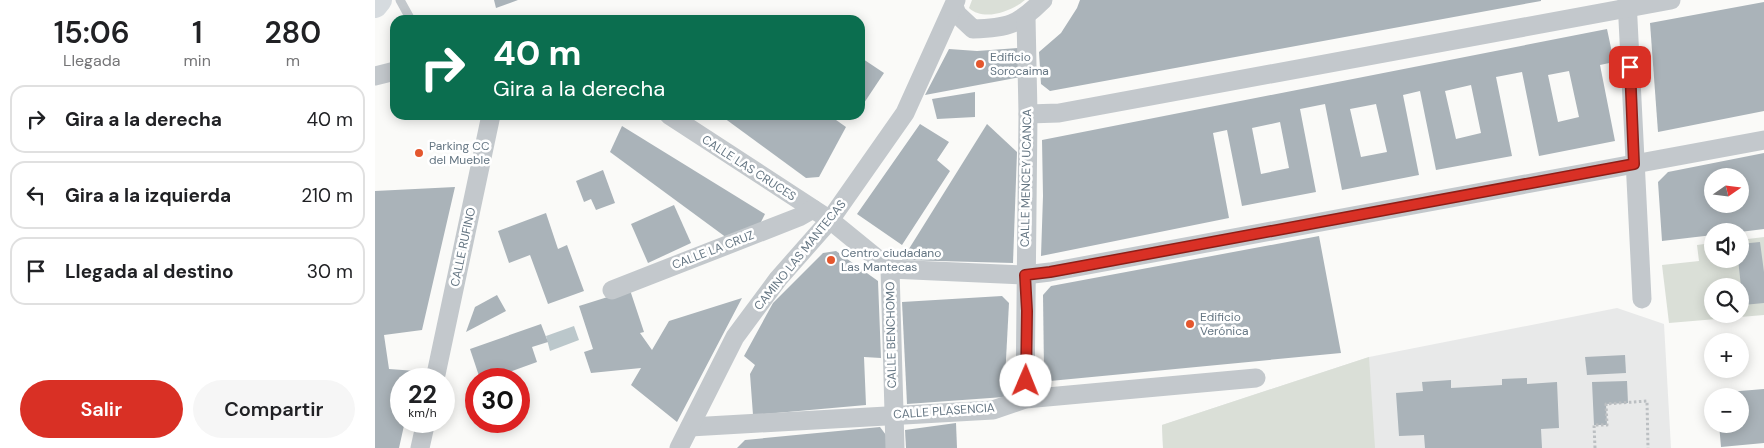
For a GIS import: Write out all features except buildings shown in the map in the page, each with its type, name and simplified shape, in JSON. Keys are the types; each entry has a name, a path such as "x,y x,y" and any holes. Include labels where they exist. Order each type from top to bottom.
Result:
{"street":[{"path":"375,5 379,0"},
{"path":"939,38 954,32 973,28 1001,28 1026,17 1043,0"},
{"path":"1028,114 1059,113 1627,4 1671,0"},
{"path":"955,3 957,14 973,28"},
{"name":"CAMINO LAS MANTECAS","path":"686,441 735,337 777,279 830,220 905,113 955,3"},
{"path":"1627,4 1642,299"},
{"name":"CALLE MENCEY UCANCA","path":"1025,398 1028,114 1026,17"},
{"path":"375,76 390,72"},
{"name":"CALLE RUFINO","path":"437,368 490,120"},
{"name":"CALLE LAS CRUCES","path":"677,120 830,220"},
{"path":"890,269 1025,275 1079,267 1764,140"},
{"name":"CALLE LA CRUZ","path":"612,290 799,217 813,209"},
{"name":"CALLE BENCHOMO","path":"830,220 890,269 895,448"},
{"name":"CALLE PLASENCIA","path":"686,441 893,415 909,416 993,410 1025,398 1256,378"},
{"path":"420,448 423,433"}],"lane":[{"path":"400,0 408,15"}],"path":[{"path":"1595,448 1594,426 1607,425 1607,404 1647,402 1648,448"}],"shaded area":[{"path":"972,0 1025,0 1006,11 990,15 975,12 969,8"},
{"path":"1764,237 1764,315 1749,316 1749,278 1704,278 1704,320 1669,323 1662,265 1699,261 1697,245 1704,244 1704,268 1749,268 1749,239"},
{"path":"1617,308 1664,324 1671,448 1163,448 1162,425 1369,357"},
{"path":"574,326 579,340 550,351 546,336"},
{"path":"1369,357 1375,448 1163,448 1162,425"}],"place":[{"name":"Edificio Sorocaima","path":"980,64"},
{"name":"Parking CC del Mueble","path":"419,153"},
{"name":"Centro ciudadano Las Mantecas","path":"831,260"},
{"name":"Edificio Verónica","path":"1190,324"}],"route":[{"path":"1026,381 1027,311 1025,275 1050,272 1634,164 1630,67"}]}
